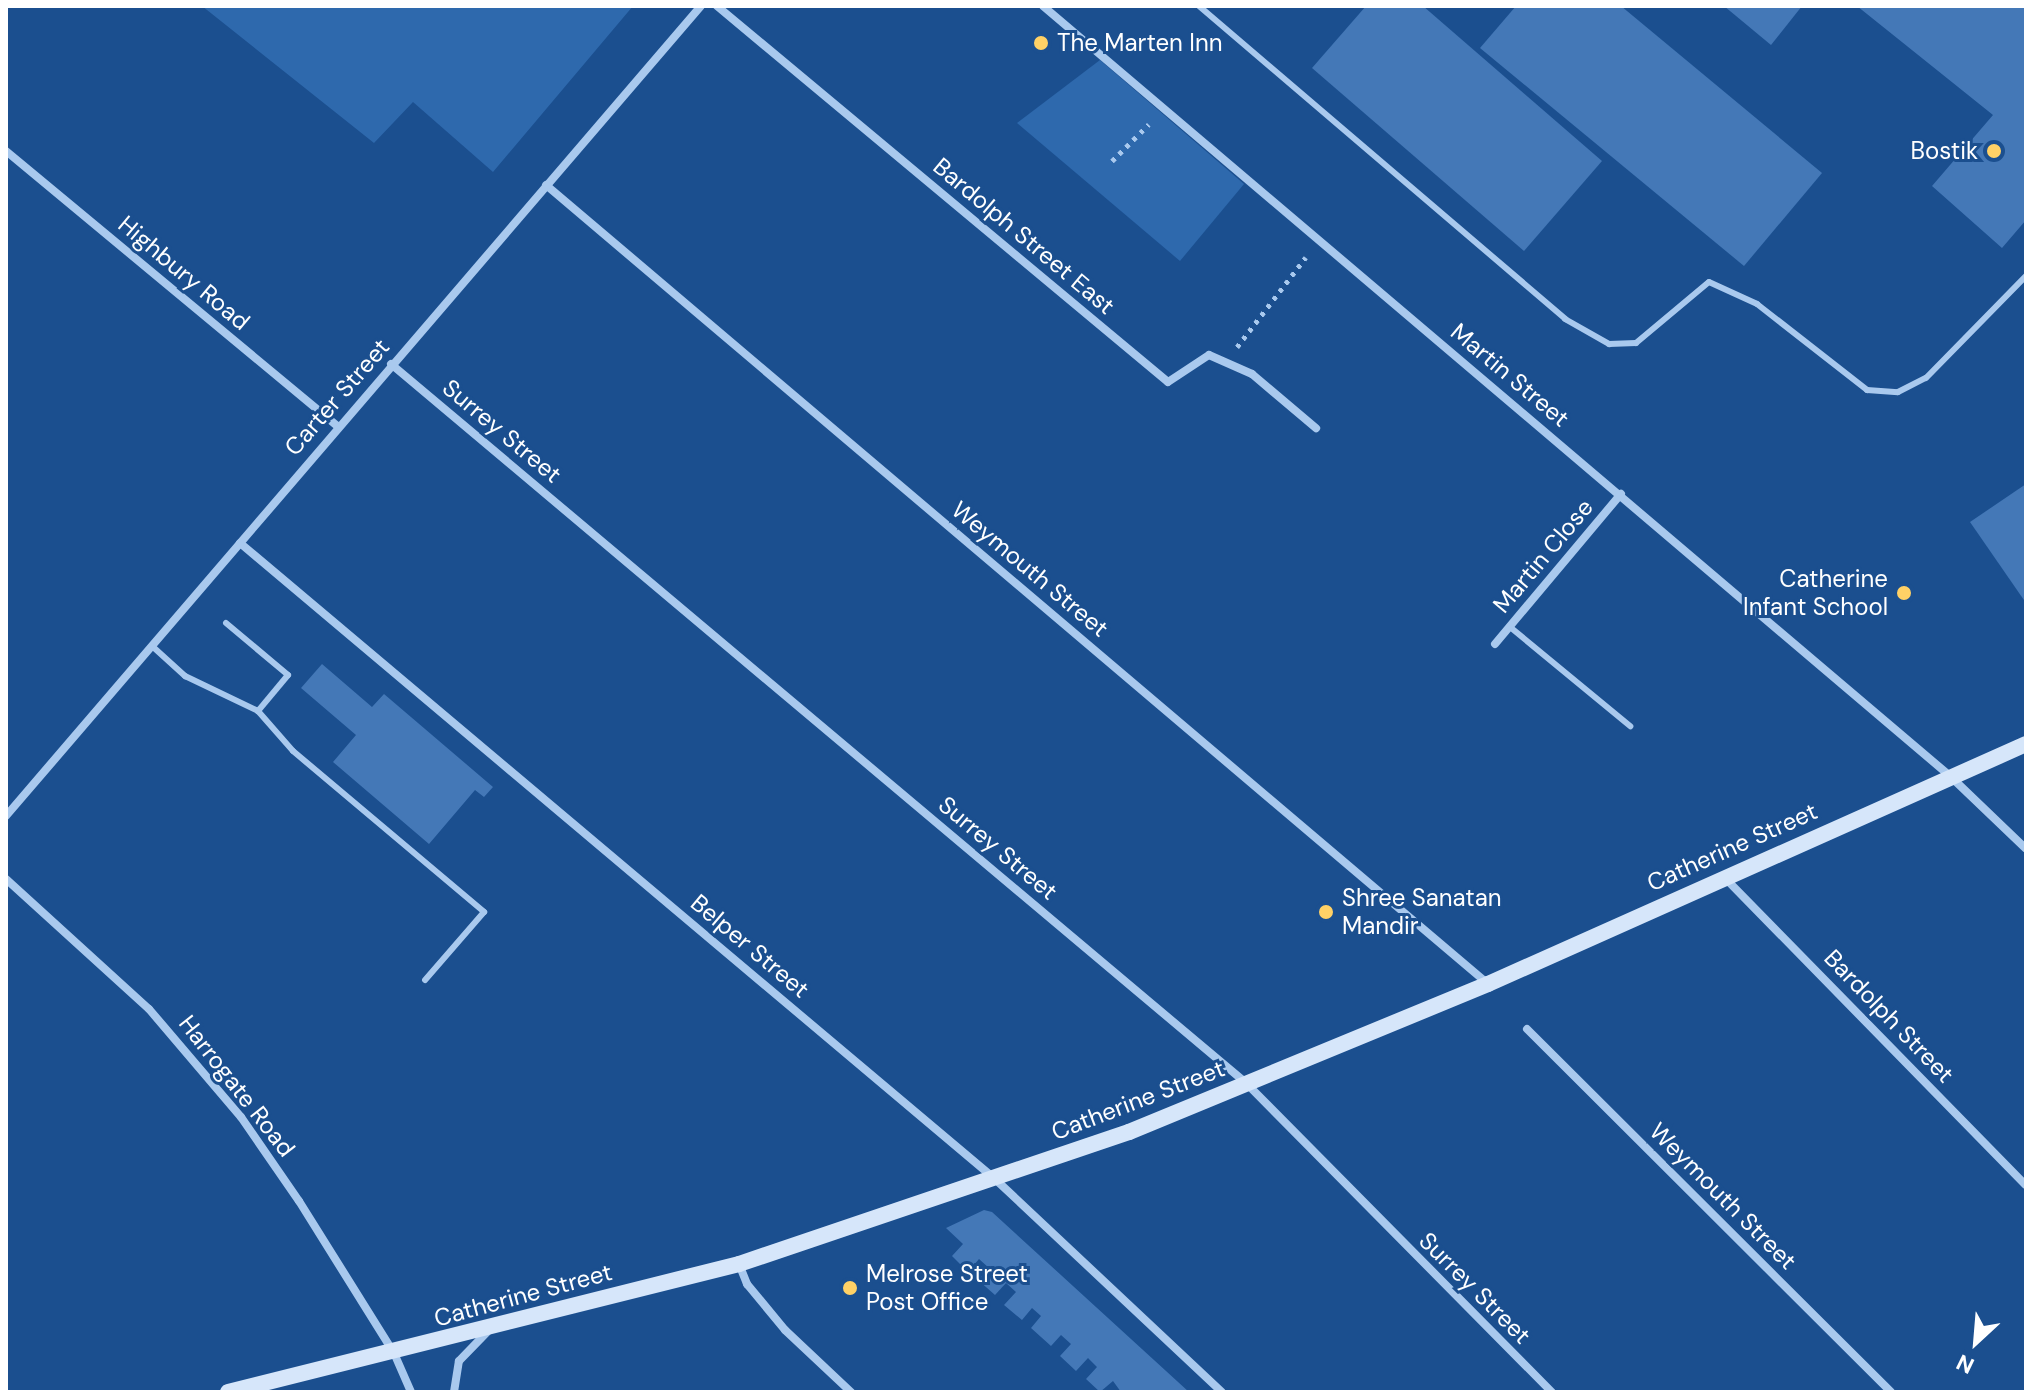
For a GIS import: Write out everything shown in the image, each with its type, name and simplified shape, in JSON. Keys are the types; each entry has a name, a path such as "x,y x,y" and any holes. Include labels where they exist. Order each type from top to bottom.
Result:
{"street":[{"name":"Carter Street","path":"6,816 337,426 701,6"},
{"name":"Bardolph Street East","path":"717,6 1168,382 1209,355 1225,362"},
{"name":"Martin Street","path":"1043,6 1950,776 2026,849"},
{"name":"Highbury Road","path":"6,151 337,426"},
{"name":"Weymouth Street","path":"546,185 1488,984"},
{"path":"1225,362 1252,374 1316,428"},
{"name":"Surrey Street","path":"391,364 1246,1083 1552,1392"},
{"name":"Martin Close","path":"1495,644 1621,494"},
{"name":"Belper Street","path":"240,543 995,1179 1222,1392"},
{"name":"Catherine Street","path":"228,1392 394,1353 739,1264 1129,1132 1488,984 1724,876 2026,744"},
{"name":"Bardolph Street","path":"1724,876 2026,1185"},
{"name":"Harrogate Road","path":"6,879 149,1009 241,1117 394,1353 411,1392"},
{"name":"Weymouth Street","path":"1527,1029 1891,1392"},
{"path":"739,1264 747,1284 785,1330 851,1392"},
{"path":"454,1392 459,1361 489,1329"}],"lane":[{"path":"1199,6 1565,319 1609,344 1636,343 1709,282 1757,304 1867,390 1898,392 1926,378 2026,276"},
{"path":"226,623 288,675 258,711"},
{"path":"1510,627 1630,726"},
{"path":"152,646 185,676 258,711 293,751 484,912 425,980"}],"path":[{"path":"1112,161 1162,107"},
{"path":"1225,362 1319,240"}],"shaded area":[{"path":"202,6 633,6 493,172 413,102 374,143"},
{"path":"1100,60 1244,184 1180,261 1017,123"}],"building":[{"path":"1366,6 1423,6 1602,161 1524,251 1312,68"},
{"path":"1516,6 1621,6 1822,173 1744,266 1480,48"},
{"path":"1724,6 1802,6 1771,45"},
{"name":"Bostik","path":"1857,6 2026,6 2026,220 2002,248 1932,186 1993,115"},
{"path":"2026,484 2026,603 1970,522"},
{"path":"322,664 372,707 384,694 493,787 484,797 475,790 429,844 333,762 356,735 301,688"},
{"path":"984,1210 992,1212 1189,1392 1121,1392 1113,1381 1100,1392 1086,1379 1097,1367 1088,1358 1076,1371 1060,1356 1071,1344 1061,1335 1051,1346 1031,1328 1041,1316 1032,1308 1022,1320 1004,1305 1016,1292 1006,1283 995,1295 978,1280 989,1268 979,1259 968,1272 952,1256 963,1244 946,1228"}],"place":[{"name":"The Marten Inn","path":"1041,43"},
{"name":"Bostik","path":"1994,151"},
{"name":"Catherine Infant School","path":"1904,593"},
{"name":"Shree Sanatan Mandir","path":"1326,912"},
{"name":"Melrose Street Post Office","path":"850,1288"}]}
